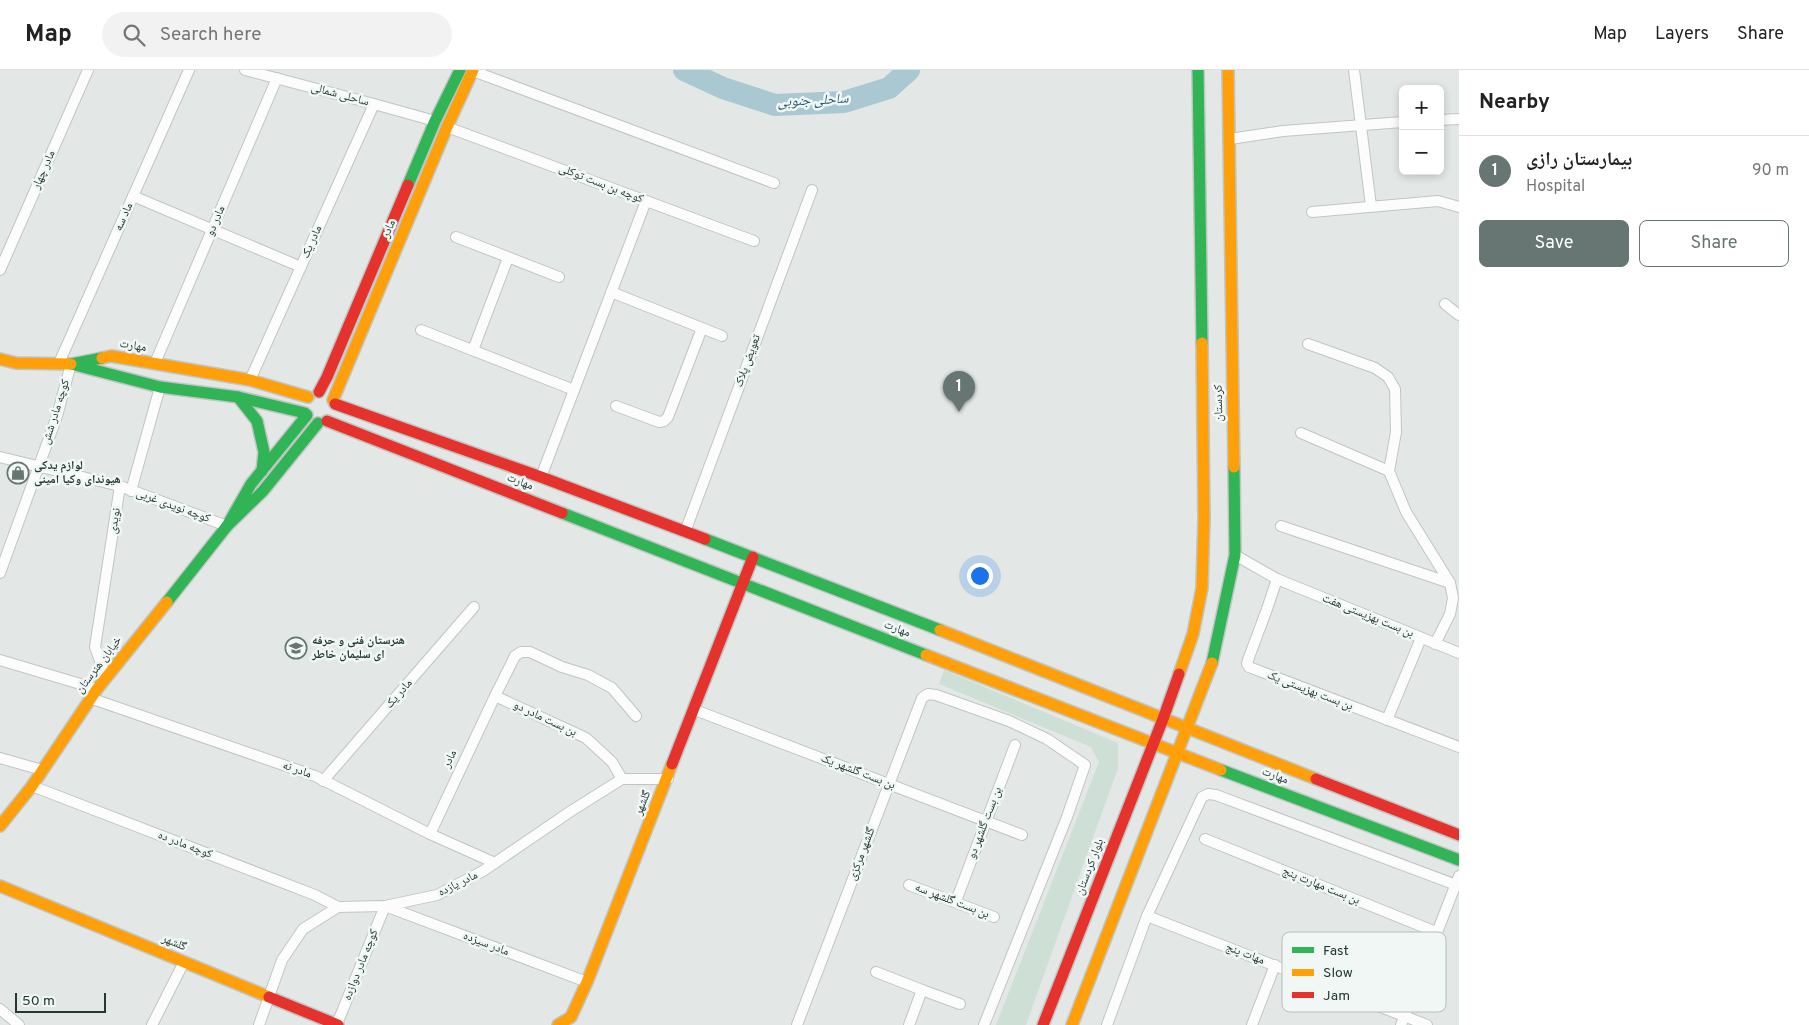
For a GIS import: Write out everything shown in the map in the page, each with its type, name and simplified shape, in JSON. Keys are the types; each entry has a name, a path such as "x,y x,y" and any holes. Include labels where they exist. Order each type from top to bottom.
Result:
{"main road":[{"name":"مادر","path":"319,392 335,359 435,122 460,70"},
{"name":"مادر","path":"334,402 447,127 473,70"},
{"name":"کردستان","path":"1163,719 1193,634 1202,588 1204,518 1198,70"},
{"name":"کردستان","path":"1187,728 1212,663 1235,555 1228,70"},
{"name":"مهارت","path":"72,364 111,356 250,380 308,397"},
{"name":"مهارت","path":"0,359 16,363 72,364 160,387 238,397 306,414"},
{"path":"319,392 325,393 334,402 335,410 332,417 323,422 310,420 304,405 308,397 313,393 319,392"},
{"path":"238,397 257,421 264,452 262,471"},
{"name":"مهارت","path":"334,402 753,557 1459,835"},
{"name":"خیابان هنرستان","path":"227,526 251,484 306,414"},
{"name":"مهارت","path":"323,422 1152,744 1459,860"},
{"name":"خیابان هنرستان","path":"0,826 32,786 106,677 227,526 263,492 323,422"},
{"name":"گلشهر","path":"558,1025 571,1017 587,982 695,710 753,557"},
{"name":"بلوار کردستان","path":"1043,1025 1163,719"},
{"path":"1072,1025 1187,728"},
{"name":"گلشهر","path":"0,886 337,1025"}],"street":[{"name":"مادر چهار","path":"0,270 88,70"},
{"name":"ماد سه","path":"59,363 189,70"},
{"name":"ساحلی شمالی","path":"245,70 435,122"},
{"path":"473,70 774,183"},
{"path":"1354,70 1371,206"},
{"name":"مادر دو","path":"155,363 277,78"},
{"name":"مادر یک","path":"250,380 374,104"},
{"path":"1444,120 1459,119"},
{"path":"1230,139 1283,131 1399,122"},
{"name":"کوچه بن بست توکلی","path":"447,127 754,241"},
{"name":"تعویض پلاک","path":"685,532 812,190"},
{"path":"133,196 301,267"},
{"path":"541,477 646,201"},
{"path":"1312,212 1438,201 1459,207"},
{"path":"456,237 559,277"},
{"path":"473,350 508,258"},
{"path":"610,292 722,336"},
{"path":"1445,304 1459,315"},
{"path":"616,406 659,422 664,421 668,417 702,328"},
{"path":"421,330 574,390"},
{"path":"1308,344 1374,368 1388,377 1395,389 1396,432 1389,470 1406,512 1450,583 1453,598 1450,614 1435,644"},
{"name":"کوچه مادر شش","path":"0,573 57,416 72,364"},
{"path":"131,491 160,387"},
{"path":"1301,433 1389,470"},
{"path":"0,457 120,486"},
{"name":"کوچه نویدی غربی","path":"120,486 227,526"},
{"name":"نویدی","path":"106,677 95,646 120,486"},
{"path":"1281,526 1450,583"},
{"name":"بن بست بهزیستی هفت","path":"1235,555 1277,579 1459,653"},
{"name":"بن بست بهزیستی یک","path":"1277,579 1248,660 1248,666 1459,747"},
{"name":"مادر یک","path":"324,781 474,607"},
{"path":"1387,720 1421,638"},
{"path":"495,696 516,656 521,652 530,652 562,667 588,675 612,688 636,716"},
{"name":"مادر نه","path":"0,660 315,776 430,834 495,863"},
{"name":"گلشهر مرکزی","path":"797,1025 922,698 928,694 936,695 1009,721 1047,739 1085,765 1067,817 984,1025"},
{"name":"بن بست مادر دو","path":"495,696 586,738 612,762 622,779"},
{"name":"مادر","path":"430,834 495,696"},
{"name":"بن بست گلشهر یک","path":"695,710 1022,835"},
{"name":"بن بست گلشهر دو","path":"956,901 1014,745"},
{"path":"0,758 42,770"},
{"path":"622,779 668,779"},
{"name":"مادر یازده","path":"338,907 385,906 437,895 483,871 570,811 622,779"},
{"name":"کوچه مادر ده","path":"32,786 306,892 338,907"},
{"path":"1107,1025 1147,916 1202,797 1208,794 1216,795 1458,882 1436,932"},
{"name":"بن بست مهارت پنج","path":"1205,839 1436,932"},
{"name":"بن بست گلشهر سه","path":"909,884 994,917"},
{"name":"مادر سیزده","path":"385,906 587,982"},
{"name":"کوچه مادر دوازده","path":"337,1025 385,906"},
{"path":"259,1025 282,960 303,929 338,907"},
{"name":"مهات پنج","path":"1147,916 1282,968"},
{"path":"152,1025 184,962"},
{"path":"1252,1025 1275,965"},
{"path":"876,972 960,1004"},
{"path":"909,1025 922,990"},
{"path":"0,1009 19,1025"},
{"name":"مهات پنج","path":"1384,1012 1403,1020 1427,1025"}],"green space":[{"path":"944,670 1118,743 1118,768 1026,1025 996,1025 1099,762 1091,747 939,684"}],"waterway":[{"name":"ساحلی جنوبی","path":"684,70 723,88 775,105 844,102 889,88 909,70"}],"traffic: fast":[{"path":"408,185 435,121 460,70"},
{"path":"1198,70 1202,343"},
{"path":"102,358 71,364 160,387 238,397 305,413"},
{"path":"238,397 257,421 264,452 262,471"},
{"path":"307,415 251,484 227,526 263,491 318,423"},
{"path":"1212,663 1235,555 1234,467"},
{"path":"562,513 926,655"},
{"path":"167,602 227,526"},
{"path":"705,539 940,630"},
{"path":"1221,770 1459,860"}],"traffic: slow":[{"path":"333,400 447,127 473,70"},
{"path":"1228,70 1234,467"},
{"path":"1179,674 1193,634 1202,588 1204,518 1202,343"},
{"path":"102,358 111,356 250,380 308,397"},
{"path":"0,359 16,363 71,364"},
{"path":"0,826 32,786 97,689 167,602"},
{"path":"940,630 1316,779"},
{"path":"926,655 1221,770"},
{"path":"1072,1025 1212,663"},
{"path":"558,1025 571,1017 587,982 672,764"},
{"path":"0,886 269,997"}],"traffic: jam":[{"path":"319,392 408,185"},
{"path":"335,404 541,477 705,539"},
{"path":"327,421 562,513"},
{"path":"672,764 753,557"},
{"path":"1043,1025 1179,674"},
{"path":"1316,779 1459,835"},
{"path":"269,997 338,1025"}],"place":[{"name":"بیمارستان رازی","path":"959,412"},
{"name":"لوازم یدکى هیونداى وکیا امینى","path":"18,473"},
{"name":"هنرستان فنی و حرفه ای سلیمان خاطر","path":"296,648"}]}
